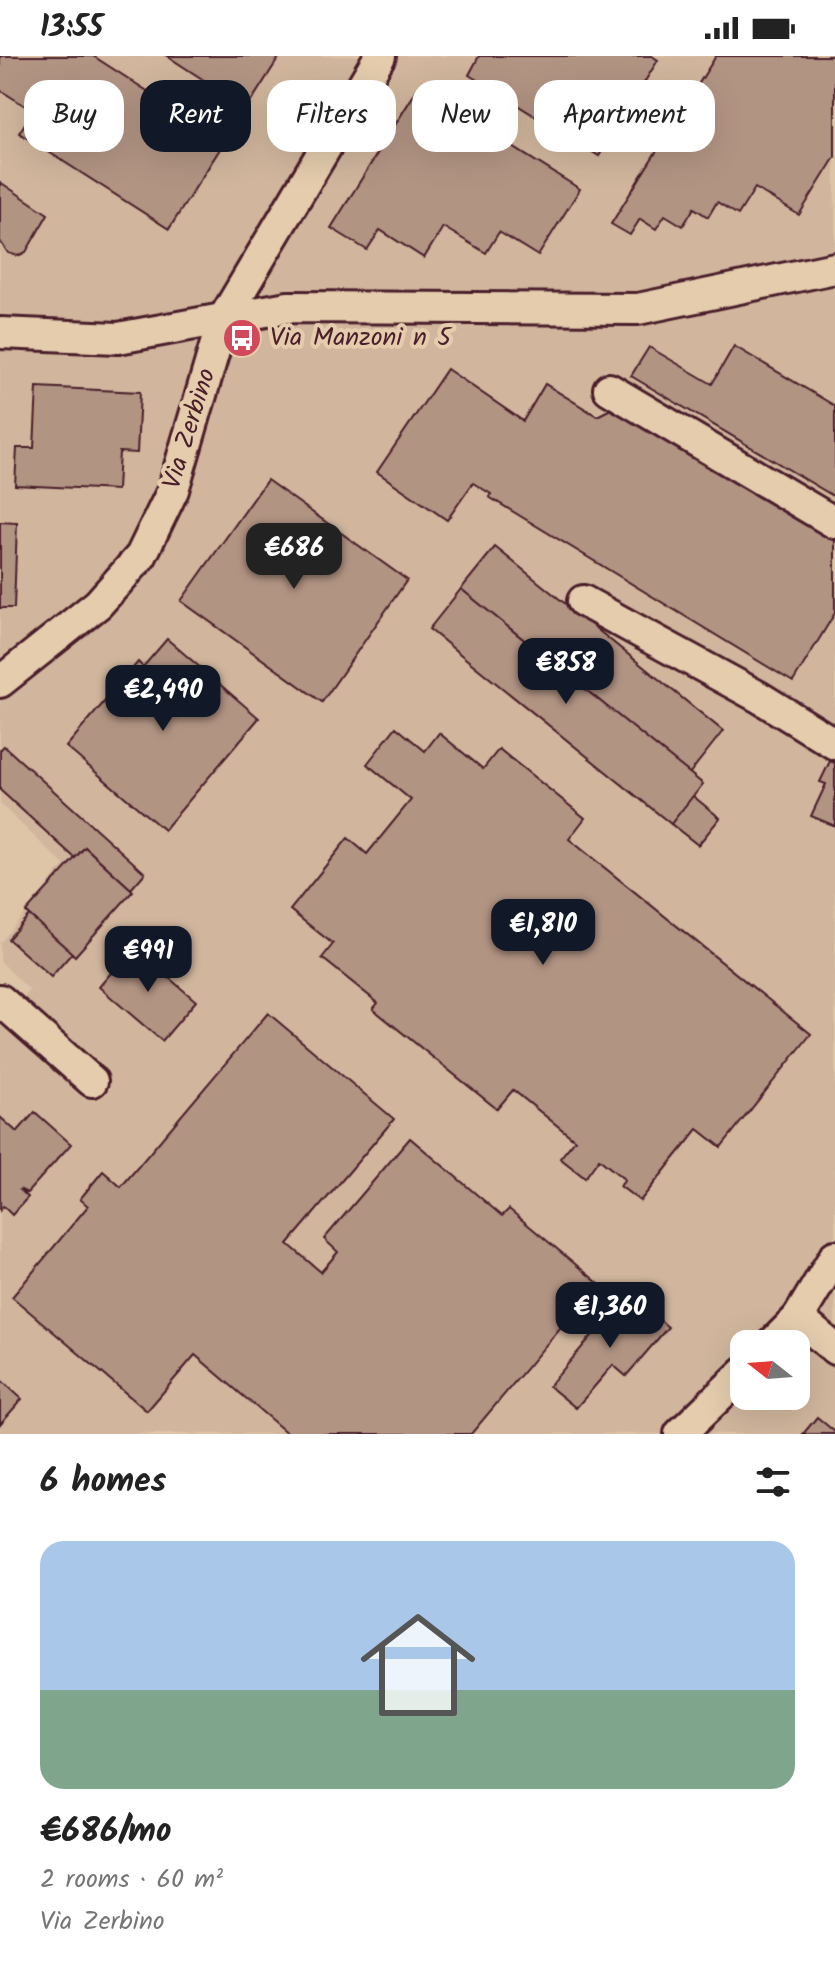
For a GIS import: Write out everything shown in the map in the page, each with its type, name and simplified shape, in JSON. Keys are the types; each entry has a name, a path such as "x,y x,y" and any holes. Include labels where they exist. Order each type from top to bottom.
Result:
{"street":[{"name":"Via Zerbino","path":"0,682 98,604 141,556 173,490 223,320 380,56"},
{"path":"0,333 118,338 288,307 638,309 835,268"},
{"path":"609,389 835,523"},
{"path":"583,601 759,697 835,744"},
{"path":"0,1000 92,1081"},
{"path":"786,1330 798,1318 835,1256"},
{"path":"798,1318 835,1349"},
{"path":"680,1434 730,1386"}],"shaded area":[{"path":"0,56 835,56 835,1434 0,1434 0,1025 29,990 0,961 0,943 64,865 0,804"}],"building":[{"path":"0,56 93,56 140,86 140,152 218,152 169,229 49,152 124,152 124,80 24,80 24,105 0,90"},
{"path":"167,56 280,56 251,102 251,80 204,80"},
{"path":"479,56 652,56 658,60 646,80 534,80 534,116 518,106 518,80 477,80 469,75"},
{"path":"716,56 835,56 835,157 799,215 755,188 738,215 717,202 708,217 694,208 683,226 665,215 656,229 640,219 630,235 611,224 656,152 715,152 715,80 701,80"},
{"path":"412,98 412,152 518,150 580,189 538,256 499,232 486,253 443,227 424,258 380,230 367,250 331,228 378,152 396,152 396,123"},
{"path":"0,182 48,214 26,252 18,256 8,253 0,241"},
{"path":"734,346 835,406 835,497 631,376 649,347 712,384"},
{"path":"447,369 523,421 545,384 597,416 615,407 835,537 835,613 793,682 489,497 491,494 473,483 447,520 377,472"},
{"path":"37,387 140,392 137,453 119,452 117,490 15,485 17,448 34,448"},
{"path":"267,480 407,580 322,702 181,601"},
{"path":"0,522 17,523 14,608 0,608"},
{"path":"495,547 723,731 689,774 461,589"},
{"path":"461,589 703,784 671,824 429,629"},
{"path":"167,639 259,718 164,830 66,747 138,662 143,667"},
{"path":"396,727 425,751 439,733 483,769 499,749 585,818 569,839 811,1034 721,1147 698,1129 640,1201 620,1186 625,1180 599,1159 585,1178 560,1158 575,1140 513,1090 497,1109 373,1009 378,1003 322,958 333,944 290,910 348,838 367,854 411,800 367,764"},
{"path":"4,746 145,873 131,889 85,847 75,858 0,790 0,750"},
{"path":"830,761 835,763 835,826 811,816 826,784 820,782"},
{"path":"693,796 720,818 698,845 671,824"},
{"path":"85,847 133,891 75,956 26,912"},
{"path":"29,915 72,953 51,977 8,939"},
{"path":"133,947 196,1001 162,1041 99,987"},
{"path":"268,1013 394,1119 288,1244 321,1272 338,1252 324,1239 410,1138 502,1216 509,1209 598,1283 471,1434 288,1434 195,1355 147,1411 12,1297 88,1206 80,1199 103,1171 121,1187"},
{"path":"35,1112 71,1144 27,1193 19,1189 28,1197 12,1215 3,1206 0,1210 0,1117 17,1132"},
{"path":"628,1293 668,1327 626,1376 613,1365 576,1408 549,1386"},
{"path":"0,1379 22,1399 0,1424"},
{"path":"817,1417 835,1432 835,1434 803,1434"}],"place":[{"name":"Via Manzoni n 5","path":"242,338"}]}
